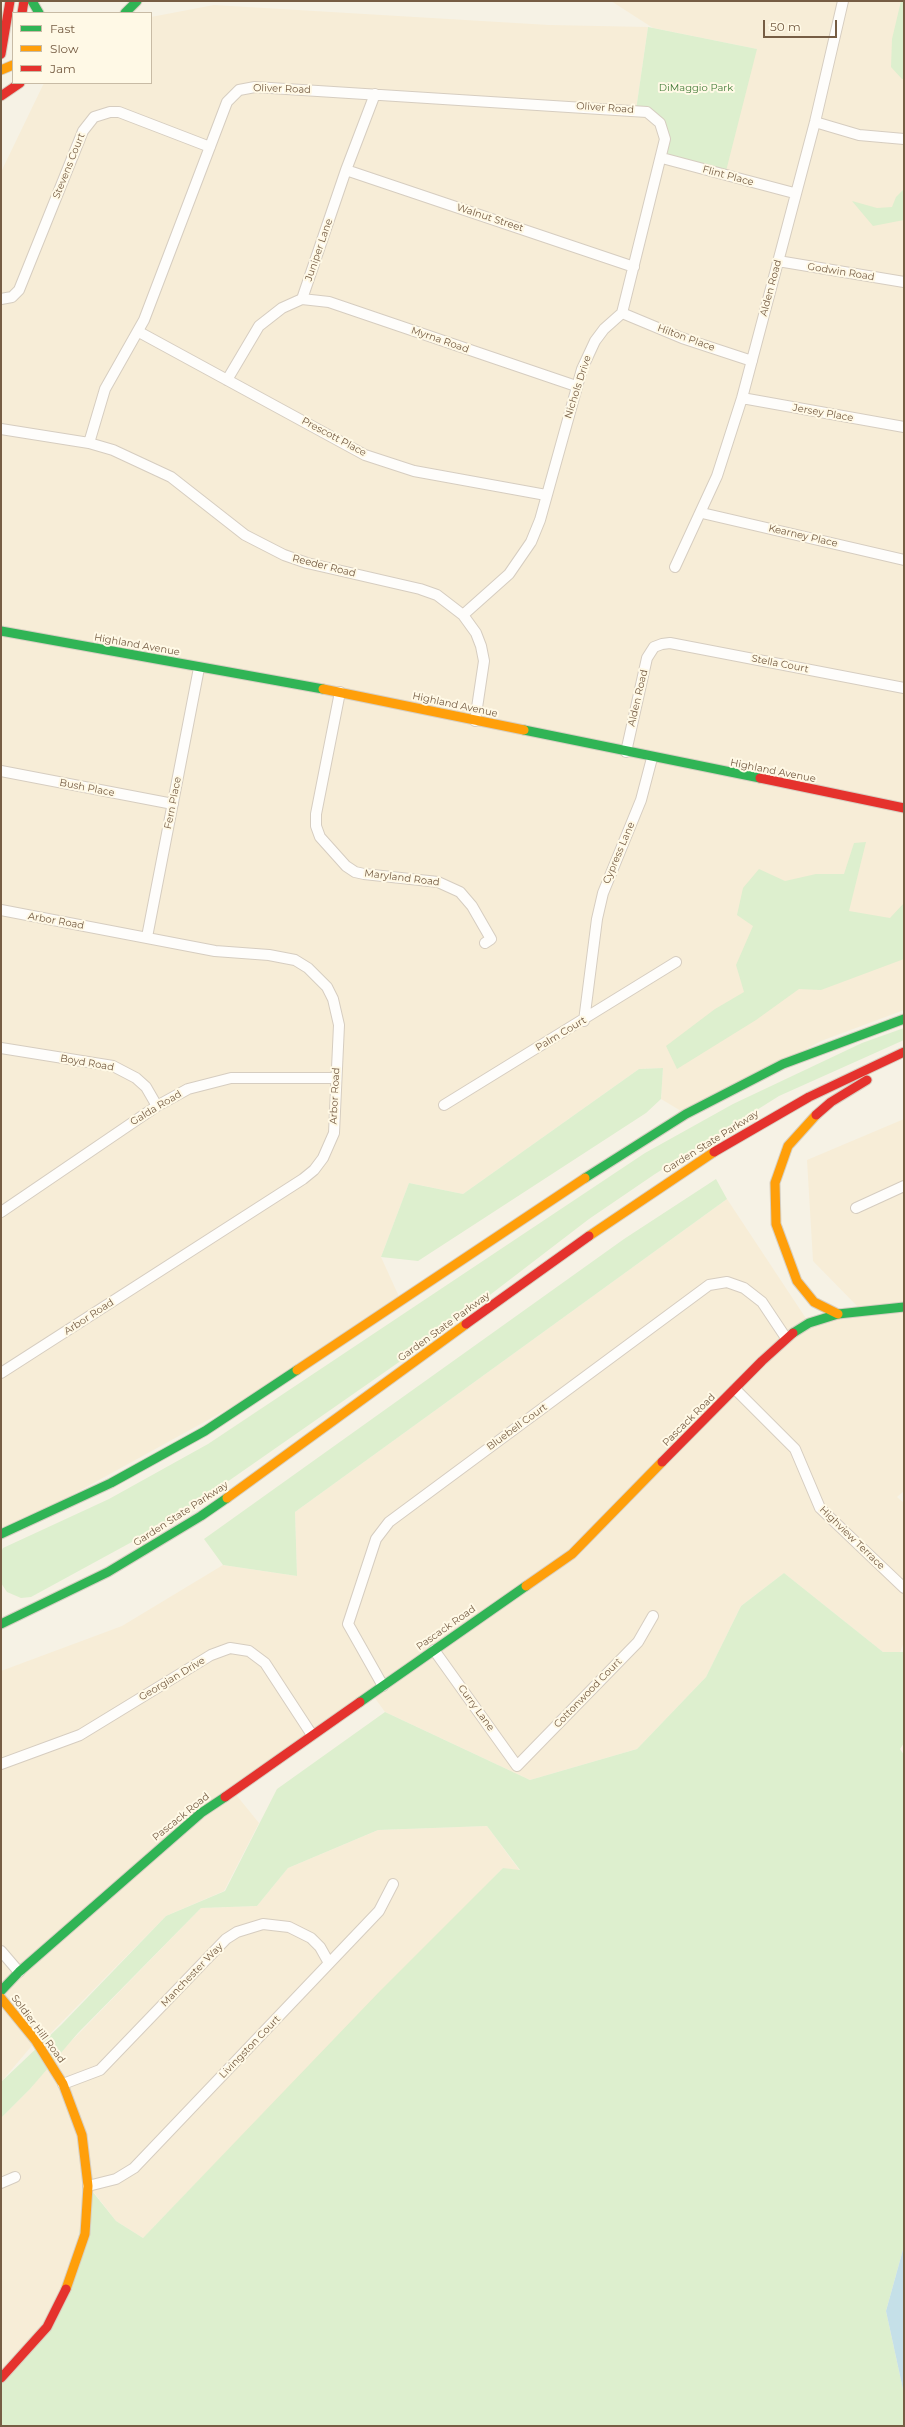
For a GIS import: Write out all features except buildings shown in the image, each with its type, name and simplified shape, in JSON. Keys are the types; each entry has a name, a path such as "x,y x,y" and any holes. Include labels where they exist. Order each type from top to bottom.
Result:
{"main road":[{"path":"1,54 10,1"},
{"path":"22,12 24,1"},
{"path":"32,1 38,12"},
{"path":"126,12 137,1"},
{"path":"1,64 12,43"},
{"path":"1,70 12,65"},
{"path":"1,96 19,84"},
{"name":"Highland Avenue","path":"1,631 199,668 340,692 652,758 904,808"},
{"path":"1,1534 86,1496 180,1446 295,1372 626,1151 686,1114 783,1064 821,1041 904,1010"},
{"path":"783,1064 904,1019"},
{"name":"Garden State Parkway","path":"1,1624 102,1575 200,1516 580,1242 714,1152 809,1097 904,1052"},
{"path":"838,1314 814,1302 797,1281 776,1224 775,1183 788,1146 806,1124 844,1094 876,1076"},
{"name":"Pascack Road","path":"1,1991 19,1972 175,1834 201,1813 572,1554 786,1338 809,1323 838,1314 904,1307"},
{"name":"Soldier Hill Road","path":"1,1998 36,2041 63,2084 82,2136 88,2186 84,2234 70,2282 47,2327 31,2347 1,2378"}],"street":[{"name":"Alden Road","path":"675,567 702,513 722,463 742,398 778,262 794,194 815,122 843,1"},
{"name":"Oliver Road","path":"89,443 104,389 139,332 227,102 239,90 247,88 375,94 639,110 654,116 662,126 665,139 662,158"},
{"name":"Juniper Lane","path":"302,299 346,170 375,94"},
{"name":"Stevens Court","path":"1,299 12,297 19,290 83,131 94,117 110,112 119,112 210,147"},
{"path":"815,122 859,135 904,139"},
{"path":"622,313 662,158"},
{"name":"Flint Place","path":"662,158 794,194"},
{"name":"Walnut Street","path":"346,170 634,267"},
{"name":"Godwin Road","path":"778,262 904,282"},
{"path":"227,380 259,326 282,308 302,299"},
{"name":"Myrna Road","path":"302,299 329,302 576,386"},
{"name":"Hilton Place","path":"622,313 682,338 752,362"},
{"name":"Nichols Drive","path":"463,615 495,588 520,559 540,520 576,386 595,341 604,329 622,313"},
{"name":"Prescott Place","path":"139,332 345,445 387,464 414,471 546,495"},
{"name":"Jersey Place","path":"742,398 904,427"},
{"name":"Reeder Road","path":"1,429 89,443 125,455 171,478 235,528 273,550 307,563 420,589 437,595 463,615 476,633 484,661 475,721"},
{"name":"Kearney Place","path":"702,513 904,560"},
{"name":"Stella Court","path":"656,646 670,643 904,688"},
{"name":"Alden Road","path":"626,752 647,658 656,646"},
{"name":"Fern Place","path":"147,937 199,668"},
{"name":"Maryland Road","path":"340,692 316,814 316,826 320,837 346,866 355,872 438,882 460,892 472,906 491,939 485,943"},
{"name":"Cypress Lane","path":"584,1021 597,918 603,893 641,800 652,758"},
{"name":"Bush Place","path":"1,771 173,804"},
{"name":"Arbor Road","path":"1,910 147,937 216,952 281,956 308,968 327,987 338,1013 334,1132 323,1158 314,1170 303,1179 1,1373"},
{"name":"Palm Court","path":"444,1105 584,1021 676,962"},
{"name":"Boyd Road","path":"1,1048 113,1066 136,1078 146,1087 157,1106"},
{"name":"Galda Road","path":"1,1212 157,1106 188,1089 231,1078 336,1078"},
{"path":"856,1208 904,1186"},
{"name":"Bluebell Court","path":"383,1686 348,1624 376,1539 389,1522 709,1285 727,1282 744,1288 762,1302 786,1338"},
{"name":"Highview Terrace","path":"735,1389 795,1449 801,1459 814,1498 820,1508 904,1588"},
{"name":"Cottonwood Court","path":"517,1766 638,1642 653,1616"},
{"name":"Georgian Drive","path":"1,1764 80,1735 211,1655 230,1648 249,1651 265,1663 312,1735"},
{"name":"Curry Lane","path":"434,1650 517,1766"},
{"name":"Livingston Court","path":"88,2186 116,2179 134,2168 379,1911 393,1884"},
{"name":"Manchester Way","path":"63,2084 100,2070 226,1939 237,1932 263,1924 289,1927 311,1938 320,1947 330,1963"},
{"path":"1,1951 19,1972"},
{"path":"1,2183 15,2177"}],"shaded area":[{"path":"611,1 904,1 904,1010 821,1041 686,1114 661,1099 663,1068 639,1069 463,1194 409,1183 381,1257 401,1301 295,1372 1,1534 1,172 44,84 152,84 152,17 214,5 549,25 648,27 636,110 757,49 653,28"},
{"path":"904,1119 904,1491 897,1497 904,1503 904,1642 900,1652 883,1652 784,1573 741,1606 706,1677 637,1749 530,1780 385,1712 372,1694 233,1791 259,1823 224,1891 166,1916 39,2045 35,2042 1,2082 1,1671 122,1626 223,1565 297,1576 295,1512 727,1199 809,1323 860,1309 813,1261 807,1160"},
{"path":"487,1826 520,1871 503,1868 143,2238 116,2221 89,2186 88,2209 60,2305 1,2378 1,2118 30,2089 51,2062 201,1908 257,1906 288,1868 378,1830"}],"green space":[{"path":"901,1 904,1 904,79 902,79 891,67 892,39"},
{"name":"DiMaggio Park","path":"648,27 757,49 725,175 662,158 664,130 636,110"},
{"path":"904,189 904,220 873,226 852,201 877,208 892,207 896,197"},
{"path":"866,842 849,911 890,918 904,903 904,959 821,990 799,989 756,1020 677,1069 666,1046 715,1009 744,992 736,965 753,926 737,915 743,888 759,869 785,881 816,874 844,874 854,843"},
{"path":"904,1028 904,1040 779,1096 655,1174 589,1219 435,1337 174,1519 31,1597 21,1598 7,1592 1,1583 1,1552 3,1548 109,1499 208,1444 645,1153 733,1104 862,1043"},
{"path":"663,1068 661,1099 646,1113 418,1261 381,1257 409,1183 463,1194 639,1069"},
{"path":"716,1179 727,1199 295,1512 297,1576 223,1565 204,1539 624,1239"},
{"path":"784,1573 883,1652 904,1652 904,1743 900,1749 904,1755 904,2246 886,2311 904,2394 904,2426 1,2426 1,2378 31,2347 70,2282 88,2186 116,2221 143,2238 380,1991 503,1868 520,1870 487,1826 378,1830 288,1868 257,1906 201,1908 78,2033 30,2089 1,2118 1,2082 61,2025 166,1916 225,1891 277,1789 385,1712 530,1780 637,1749 706,1677 741,1606"}],"water":[{"path":"904,2246 904,2394 886,2311"}],"traffic: fast":[{"path":"32,1 38,12"},
{"path":"126,12 137,1"},
{"path":"1,631 323,689"},
{"path":"524,730 760,778"},
{"path":"585,1178 686,1114 783,1064 904,1019"},
{"path":"793,1333 809,1323 838,1314 904,1307"},
{"path":"1,1534 111,1483 205,1431 297,1370"},
{"path":"1,1624 108,1572 201,1516 227,1498"},
{"path":"360,1702 526,1586"},
{"path":"1,1991 19,1972 201,1813 225,1797"}],"traffic: slow":[{"path":"1,70 12,65"},
{"path":"323,689 524,730"},
{"path":"816,1115 788,1146 775,1183 776,1224 797,1281 814,1302 838,1314"},
{"path":"589,1236 714,1152"},
{"path":"297,1370 585,1178"},
{"path":"227,1498 466,1324"},
{"path":"526,1586 572,1554 662,1462"},
{"path":"1,1998 36,2041 63,2084 82,2135 88,2186 85,2234 66,2289"}],"traffic: jam":[{"path":"1,54 10,1"},
{"path":"22,12 24,1"},
{"path":"1,96 19,84"},
{"path":"760,778 904,808"},
{"path":"714,1152 809,1097 904,1052"},
{"path":"816,1115 831,1102 867,1080"},
{"path":"466,1324 589,1236"},
{"path":"662,1462 762,1361 793,1333"},
{"path":"225,1797 360,1702"},
{"path":"1,2378 47,2327 66,2289"}]}
